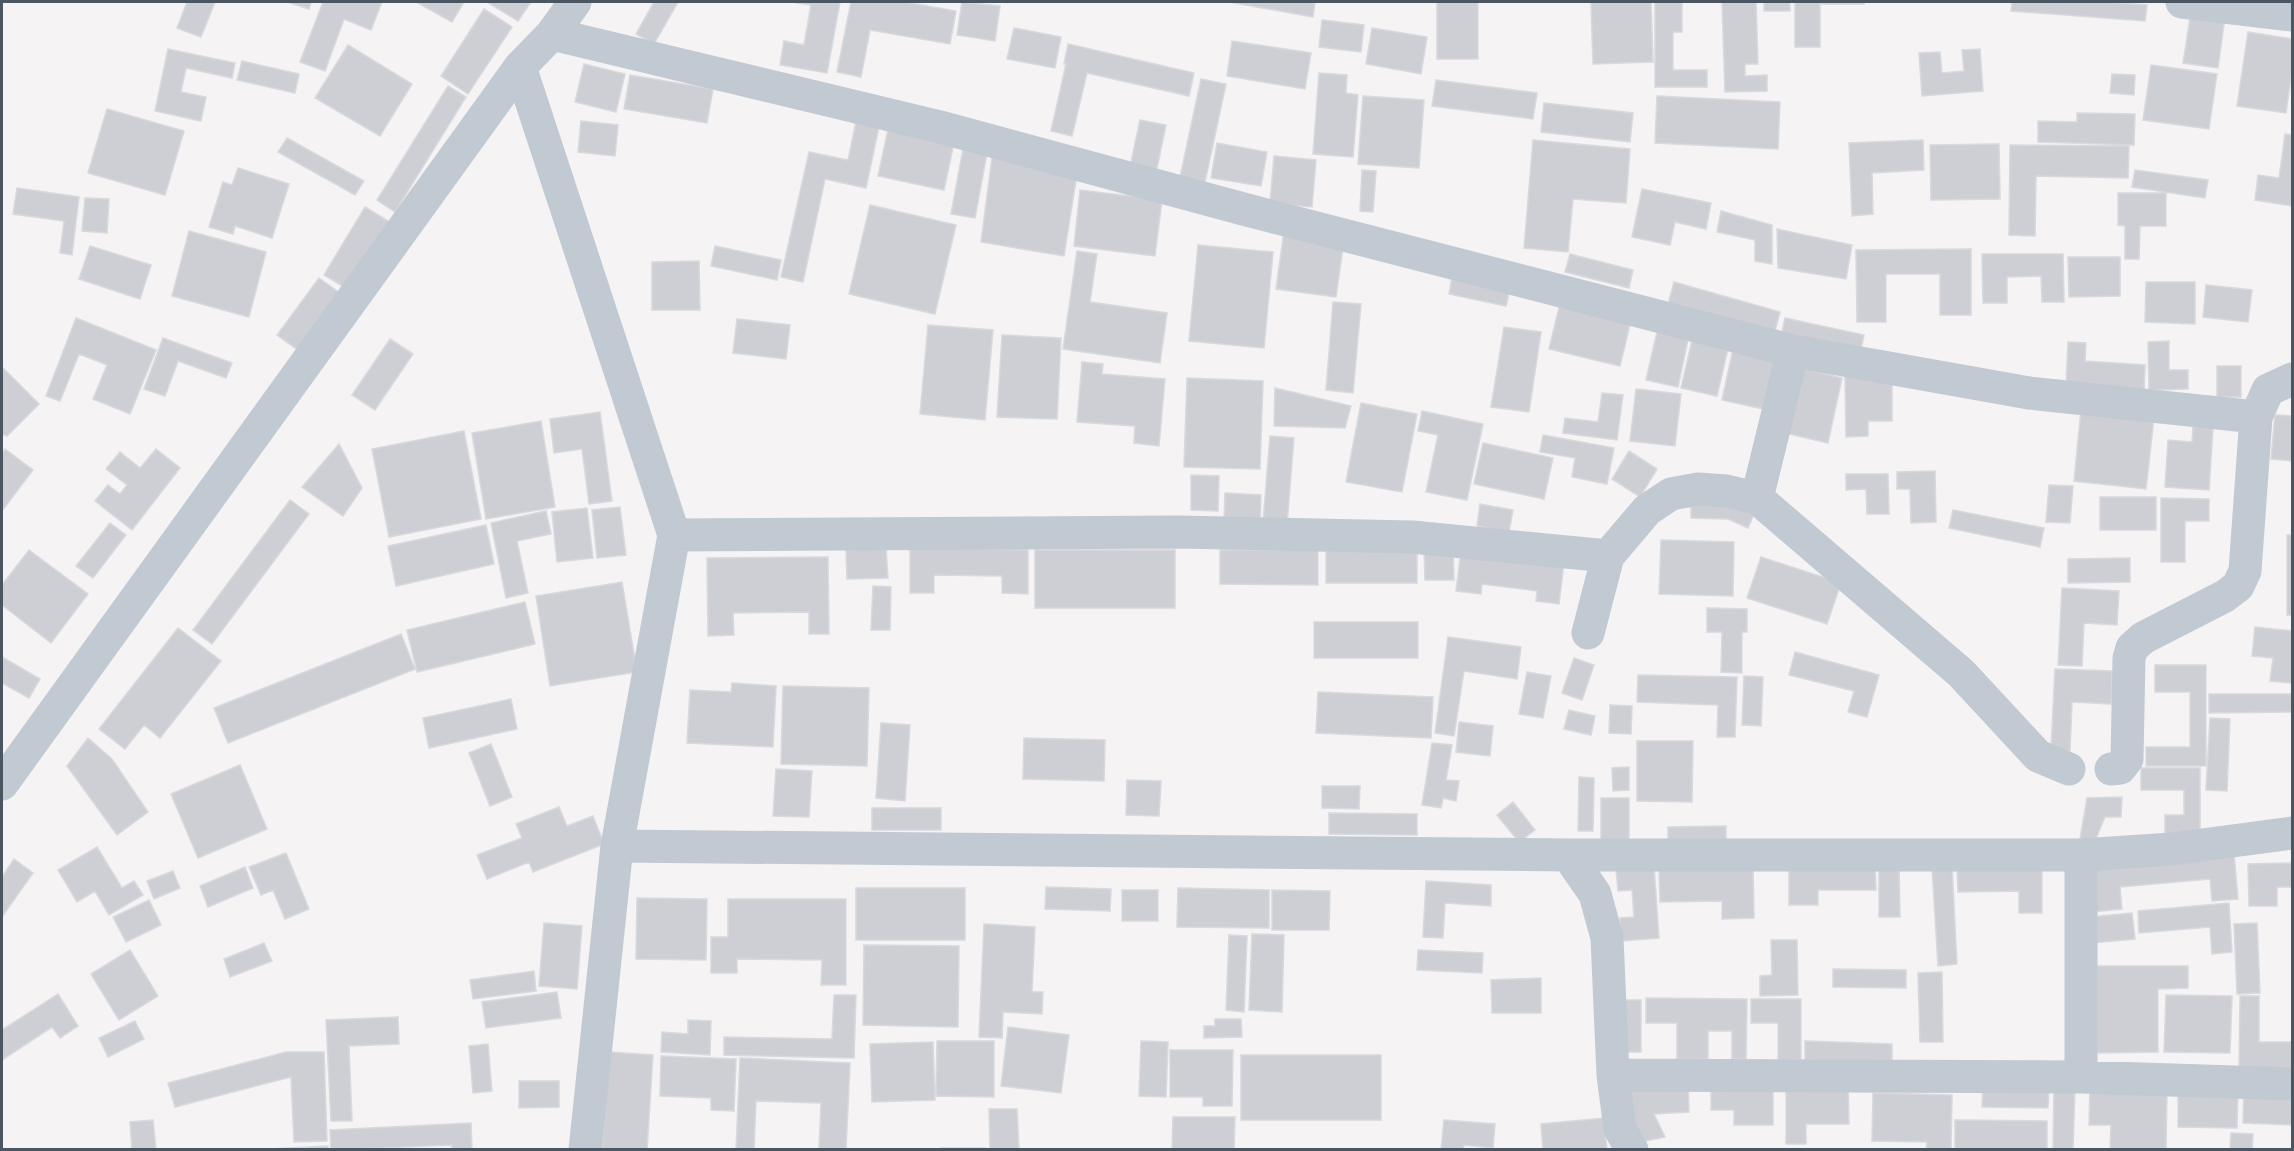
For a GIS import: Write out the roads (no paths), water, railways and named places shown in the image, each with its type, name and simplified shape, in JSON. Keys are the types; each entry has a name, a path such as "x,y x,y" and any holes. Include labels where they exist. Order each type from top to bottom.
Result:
{"street":[{"path":"2,784 520,67 552,34 575,2"},
{"path":"2182,2 2292,15"},
{"path":"552,34 940,127 1259,213 1793,351 2029,393 2256,417"},
{"path":"520,67 674,535 617,846 585,1149"},
{"path":"1757,498 1793,351"},
{"path":"2111,769 2120,768 2127,759 2128,658 2132,648 2144,638 2225,596 2238,586 2245,571 2256,417 2268,390 2292,379"},
{"path":"1588,633 1608,556 1647,510 1671,494 1698,489 1726,491 1757,498 1961,673 2038,756 2069,769"},
{"path":"674,535 1178,532 1389,537 1608,556"},
{"path":"617,846 1568,855 2081,855 2172,849 2292,833"},
{"path":"1568,855 1595,894 1607,938 1613,1076 1620,1129 1632,1149"},
{"path":"2081,855 2081,1077"},
{"path":"1613,1076 2081,1077 2292,1084"}]}
